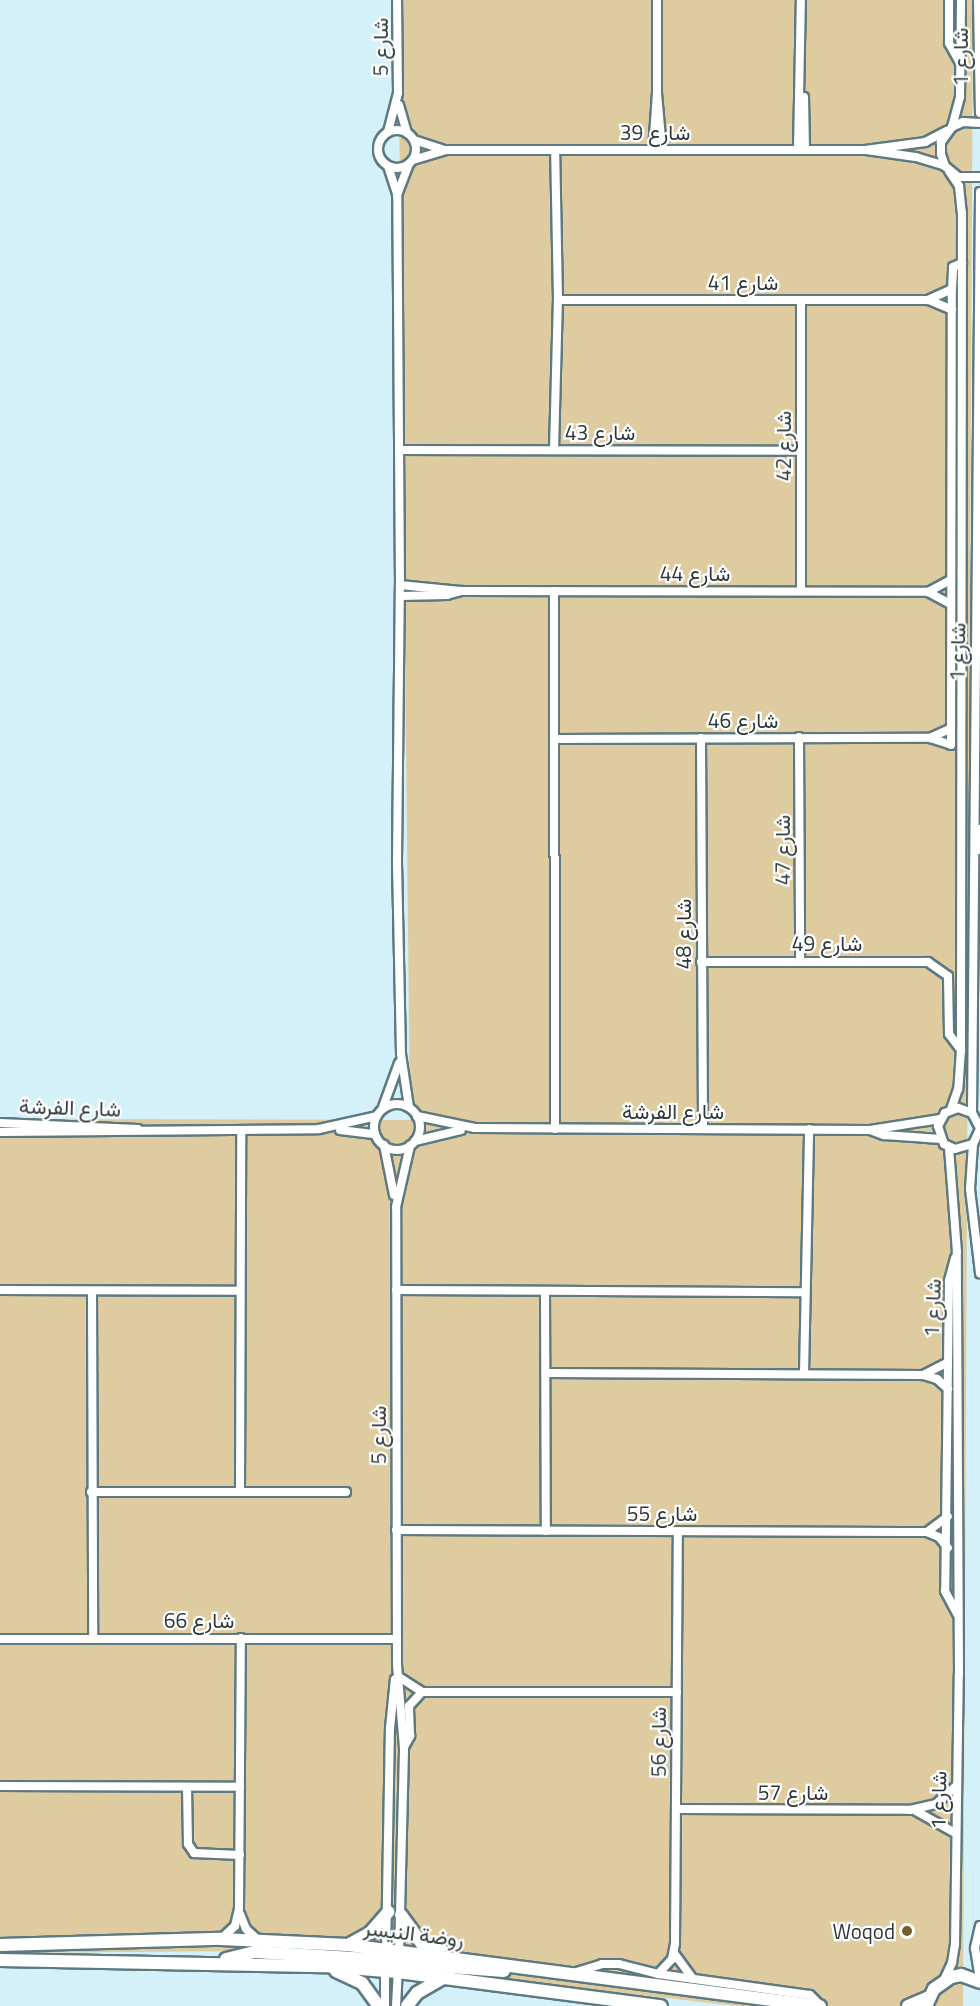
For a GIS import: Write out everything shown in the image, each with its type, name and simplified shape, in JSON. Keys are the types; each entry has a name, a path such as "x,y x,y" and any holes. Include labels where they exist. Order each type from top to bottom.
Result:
{"street":[{"name":"شارع 5","path":"388,132 398,93 398,0"},
{"path":"657,0 657,150"},
{"path":"801,0 801,150"},
{"name":"شارع 1","path":"949,0 949,43 961,66"},
{"name":"شارع 1","path":"951,1109 958,1089 961,1050 962,263 961,198 940,154 960,97 961,0"},
{"name":"شارع 1","path":"978,0 980,113"},
{"name":"شارع 5","path":"398,93 410,137"},
{"name":"شارع 39","path":"411,161 445,150 865,150 925,142 963,122 980,123"},
{"path":"397,195 411,161 410,137 388,132 378,148 388,166 397,195 400,585 397,860 401,1054 409,1107 417,1116 420,1128 412,1143 397,1149 384,1145 375,1134 379,1113 394,1083 401,1054"},
{"name":"شارع 39","path":"410,137 445,150"},
{"path":"554,450 558,300 555,150"},
{"name":"شارع 39","path":"865,150 916,157 947,168 967,179 980,177"},
{"path":"388,166 401,167 411,161"},
{"name":"شارع 1","path":"972,1113 980,192"},
{"name":"شارع 1","path":"951,745 952,289 953,267 962,263"},
{"name":"شارع 41","path":"928,300 952,289"},
{"name":"شارع 41","path":"558,300 928,300 952,310"},
{"name":"شارع 42","path":"801,300 801,591"},
{"name":"شارع 43","path":"399,450 801,451"},
{"name":"شارع 44","path":"928,592 951,580"},
{"name":"شارع 44","path":"400,585 461,591 928,592 951,604"},
{"name":"شارع 44","path":"400,596 447,595 461,591"},
{"path":"554,591 555,1129"},
{"path":"975,680 980,692"},
{"name":"شارع 46","path":"930,738 951,728"},
{"name":"شارع 47","path":"799,737 800,962"},
{"name":"شارع 48","path":"701,738 700,962 703,1129"},
{"name":"شارع 46","path":"555,739 930,738 951,745"},
{"path":"974,761 980,750"},
{"path":"975,807 980,850"},
{"name":"شارع 49","path":"700,962 921,961 933,964 948,976"},
{"name":"شارع 1","path":"948,976 949,1034 961,1050"},
{"path":"379,1113 395,1104 409,1107"},
{"path":"973,1144 962,1149 950,1147 940,1139 940,1119 951,1109 972,1113 980,1128 973,1144 970,1189 980,1273"},
{"name":"شارع الفرشة","path":"0,1123 240,1131 319,1129 348,1125 379,1113"},
{"name":"شارع الفرشة","path":"417,1116 475,1128 555,1129 870,1130 940,1119"},
{"name":"شارع الفرشة","path":"412,1143 475,1128"},
{"name":"شارع الفرشة","path":"0,1132 139,1129"},
{"name":"شارع الفرشة","path":"319,1129 375,1134"},
{"path":"804,1374 809,1130"},
{"name":"شارع الفرشة","path":"870,1130 884,1135 940,1139"},
{"path":"240,1131 240,1492"},
{"name":"شارع 5","path":"396,1207 412,1143"},
{"name":"شارع 5","path":"384,1145 396,1207 397,1664"},
{"name":"شارع 1","path":"942,1983 950,1971 955,1946 958,1615 957,1252 950,1147"},
{"name":"شارع 1","path":"957,1252 949,1281 948,1548 945,1591 958,1615"},
{"path":"0,1290 240,1291"},
{"path":"396,1290 804,1292"},
{"path":"92,1291 93,1638"},
{"path":"545,1291 546,1531"},
{"path":"923,1375 948,1362"},
{"path":"546,1373 923,1375 937,1379 948,1389"},
{"path":"91,1492 346,1492"},
{"path":"927,1532 948,1516"},
{"name":"شارع 55","path":"396,1530 927,1532"},
{"name":"شارع 56","path":"674,1953 678,1531"},
{"path":"927,1532 939,1537 948,1548"},
{"path":"221,1938 235,1926 239,1908 241,1638"},
{"name":"شارع 66","path":"0,1639 397,1639"},
{"path":"385,2006 385,1960 395,1914 404,1748 397,1664"},
{"path":"396,2006 399,1962 395,1914 390,1728 397,1664"},
{"path":"399,1677 422,1692 677,1692"},
{"path":"404,1748 410,1736 409,1706 422,1692"},
{"path":"0,1786 240,1787"},
{"name":"شارع 57","path":"676,1809 910,1810 936,1804 956,1786"},
{"path":"187,1787 188,1844 194,1852 240,1855"},
{"name":"شارع 57","path":"910,1810 926,1814 955,1833"},
{"path":"239,1908 242,1924 257,1939"},
{"path":"348,1945 370,1933 395,1914"},
{"path":"395,1914 422,1944 500,1957 520,1967"},
{"path":"908,2006 927,2001 942,1983 961,1975 980,1981 975,1952 980,1926"},
{"name":"روضة النيسر","path":"0,1945 221,1938 348,1945 385,1960 399,1962 443,1978 661,2006"},
{"path":"216,1961 255,1952 385,1960"},
{"path":"658,1974 674,1953 694,1980"},
{"name":"روضة النيسر","path":"0,1960 216,1961 324,1966 385,1960 520,1967 820,2006"},
{"path":"572,1973 610,1963 694,1980 810,1995 820,2006"},
{"path":"324,1966 362,1983 379,2006"},
{"path":"407,2006 417,1993 443,1978"}],"shaded area":[{"path":"398,0 973,0 963,2006 737,2006 251,1951 0,1953 0,1119 410,1120"}],"place":[{"name":"Woqod","path":"907,1931"}]}
